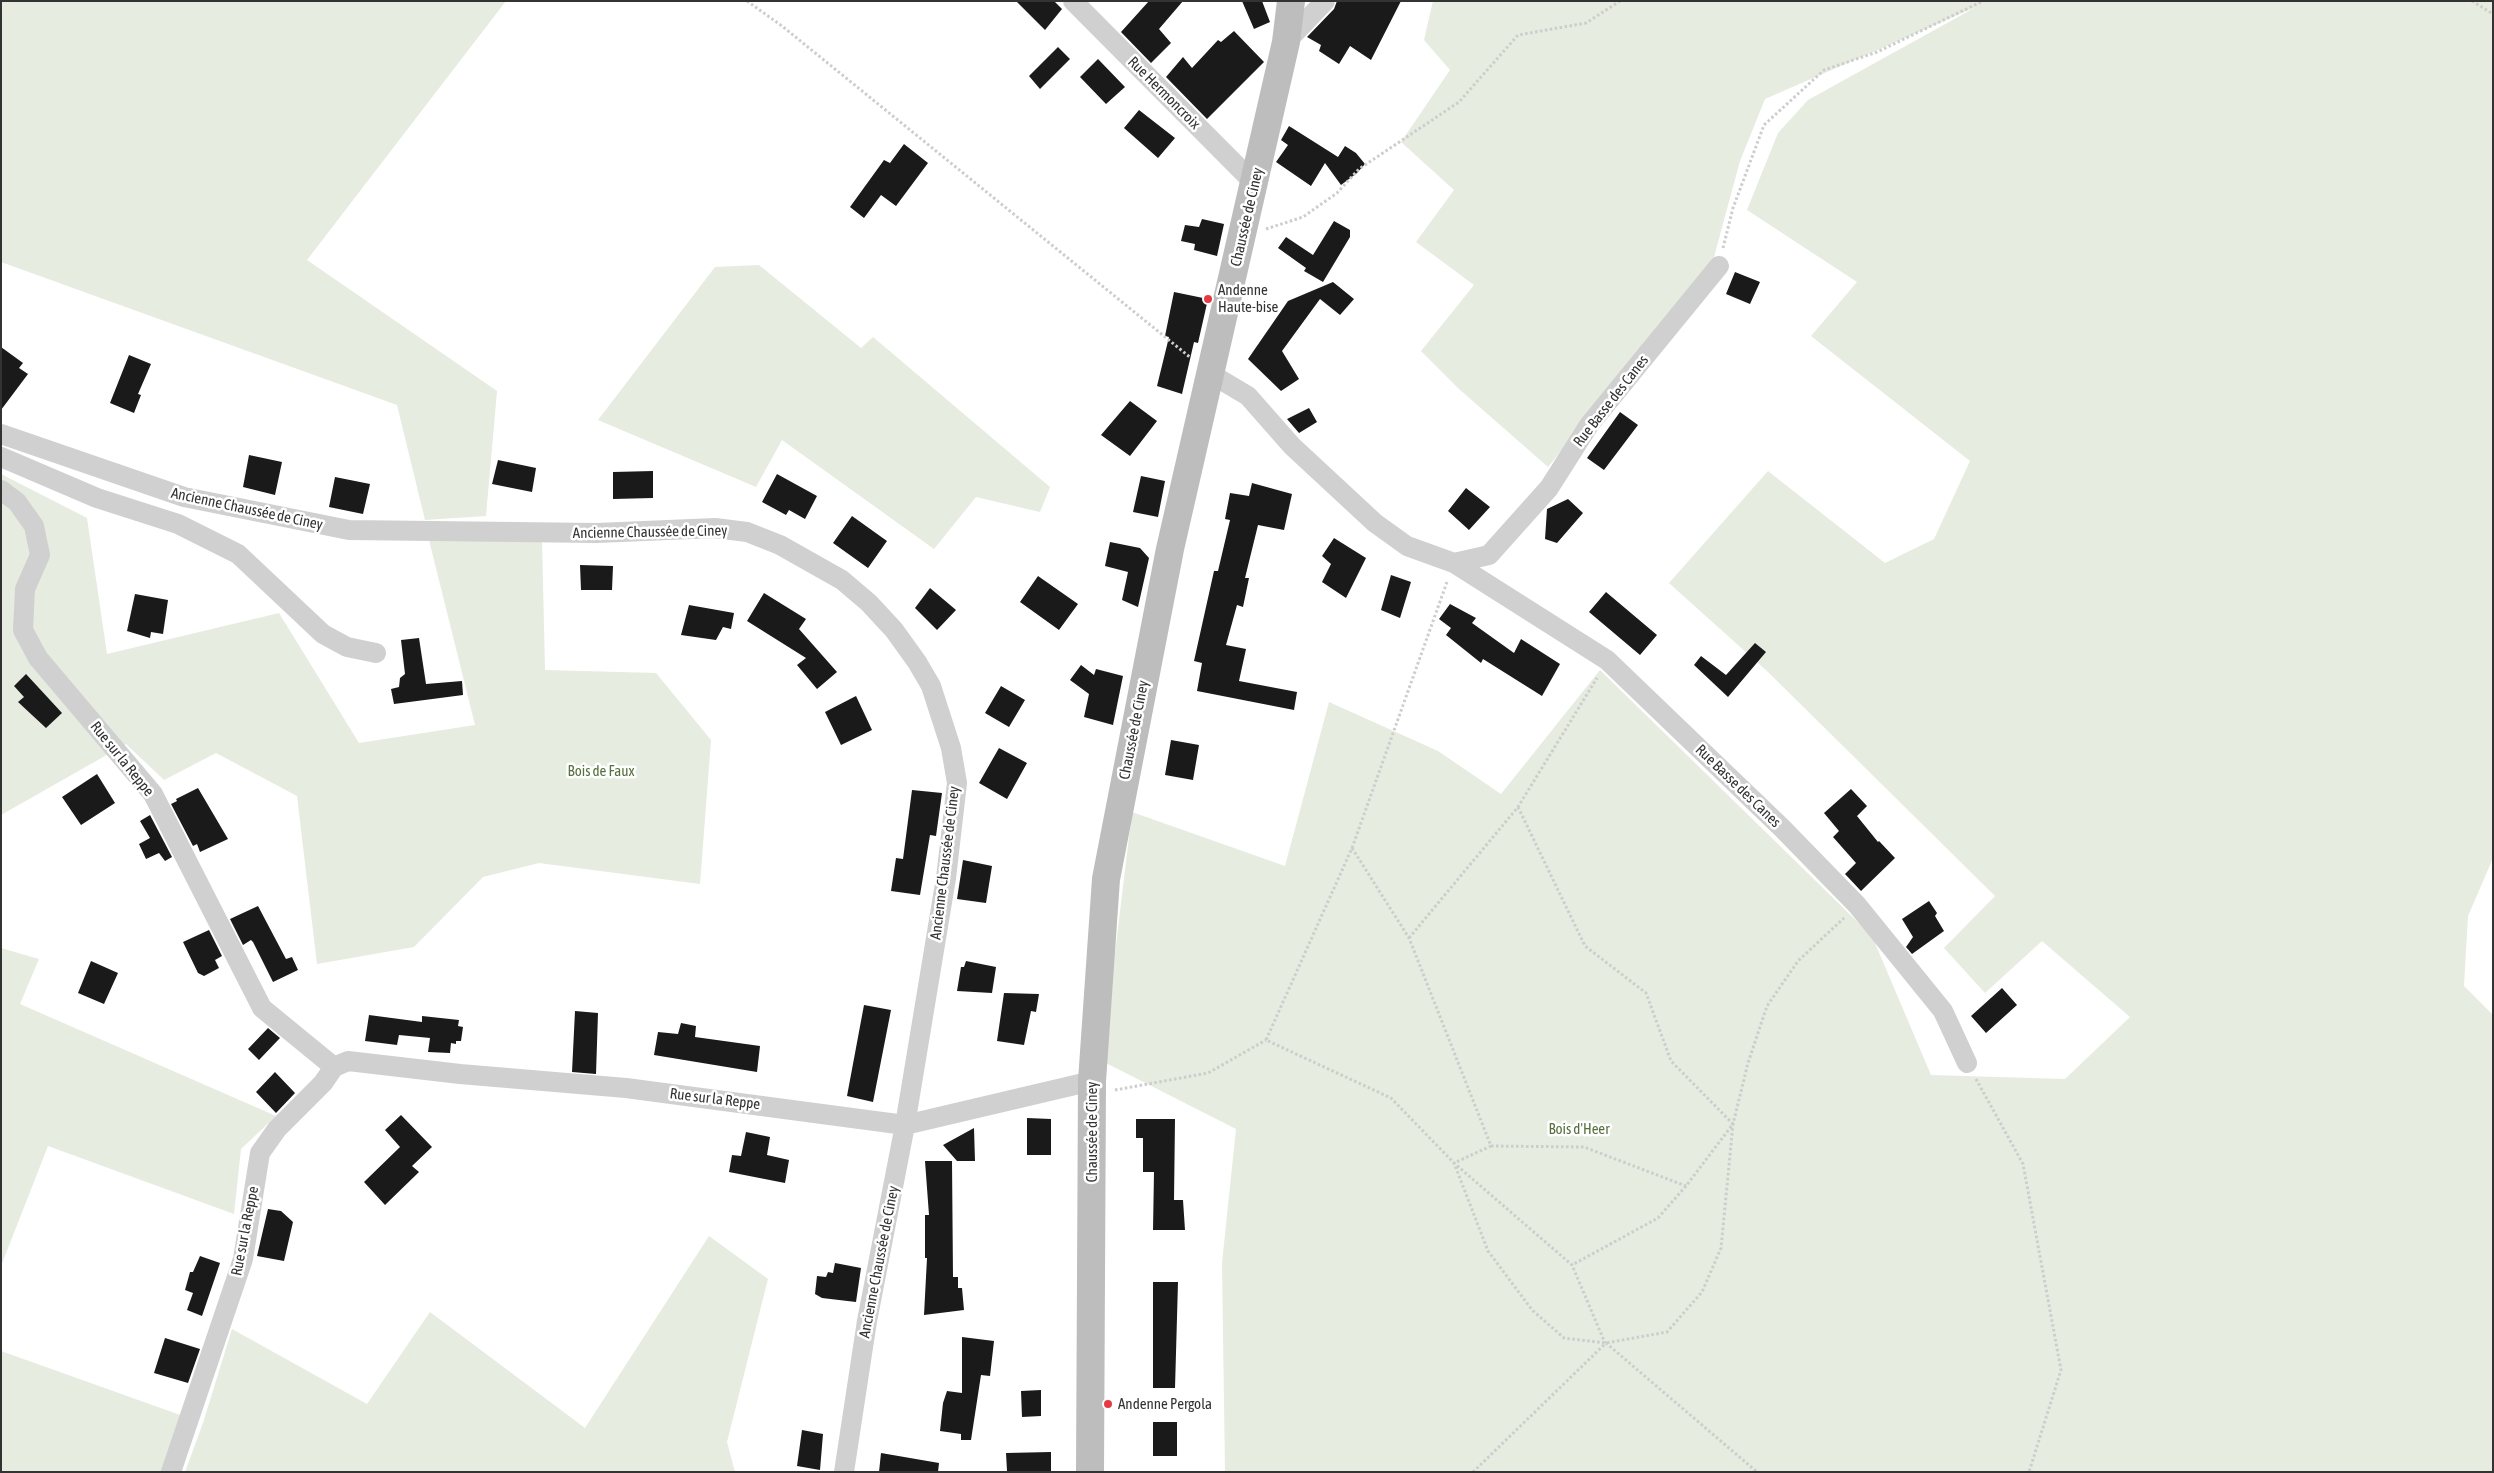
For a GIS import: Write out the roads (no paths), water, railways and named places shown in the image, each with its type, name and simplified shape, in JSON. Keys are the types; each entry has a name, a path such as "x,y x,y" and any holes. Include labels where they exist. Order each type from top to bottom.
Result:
{"main road":[{"name":"Chaussée de Ciney","path":"1090,1472 1092,1088 1106,879 1168,559 1286,42 1291,1"}],"street":[{"name":"Rue Hermoncroix","path":"1074,1 1254,183"},
{"path":"1286,42 1325,1"},
{"name":"Rue Basse des Canes","path":"1454,563 1489,555 1549,488 1589,425 1719,266"},
{"name":"Rue Basse des Canes","path":"1211,374 1248,396 1292,446 1375,523 1407,546 1454,563 1607,660 1775,821 1857,905 1943,1011 1967,1063"},
{"name":"Ancienne Chaussée de Ciney","path":"1,434 184,497 349,530 597,533 715,528 747,532 780,544 842,580 888,623 917,662 931,686 951,748 957,783 946,878 905,1125 867,1321 844,1472"},
{"name":"Ancienne Chaussée de Ciney","path":"1,457 97,498 178,524 238,554 323,634 347,647 376,653"},
{"name":"Rue sur la Reppe","path":"1,490 17,502 34,526 40,555 25,589 23,630 38,658 153,794 262,1008 334,1068"},
{"name":"Rue sur la Reppe","path":"171,1472 243,1259 260,1153 277,1129 323,1083 334,1068 348,1061 460,1074 626,1088 905,1125 1092,1088"}],"place":[{"name":"Andenne Haute-bise","path":"1208,299"},
{"name":"Andenne Pergola","path":"1108,1404"}],"park label":[{"name":"Bois de Faux","path":"601,771"},
{"name":"Bois d'Heer","path":"1579,1129"}]}
